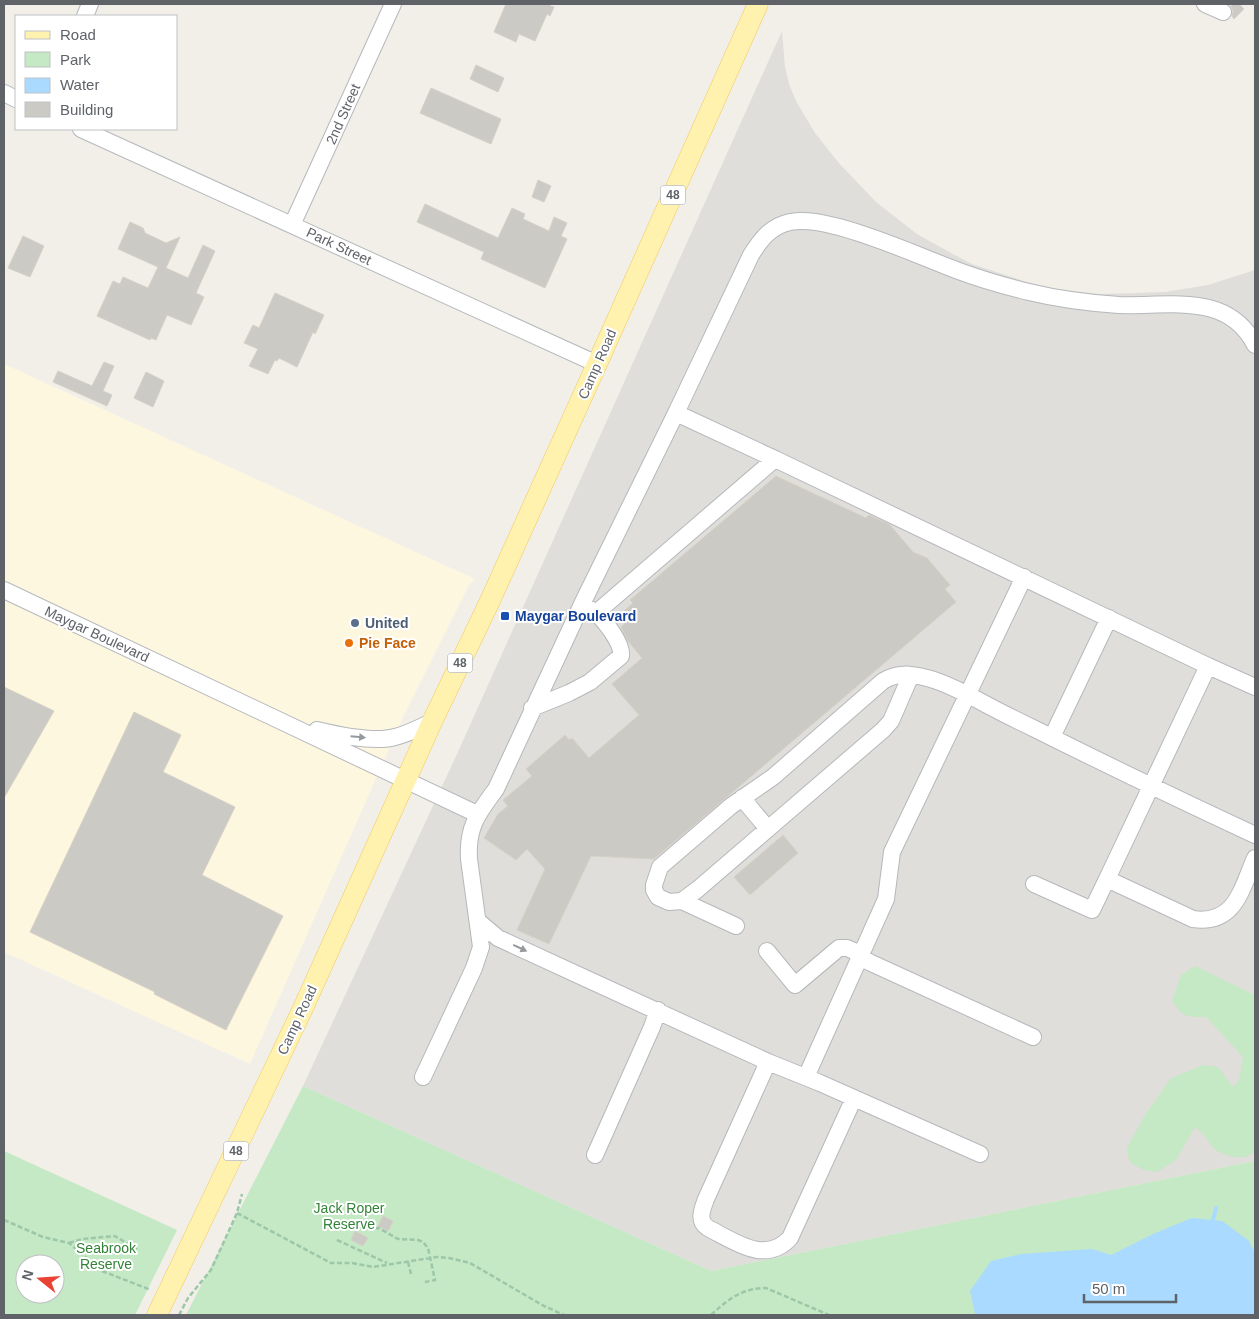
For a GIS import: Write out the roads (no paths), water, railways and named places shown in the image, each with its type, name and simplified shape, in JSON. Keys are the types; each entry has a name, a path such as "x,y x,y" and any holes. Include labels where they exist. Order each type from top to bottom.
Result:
{"main road":[{"path":"748,26 749,4"},
{"name":"Camp Road","path":"157,1315 304,1006 597,364 758,4"}],"street":[{"name":"2nd Street","path":"292,225 393,4"},
{"path":"1205,4 1223,12"},
{"name":"Park Street","path":"84,130 597,364"},
{"path":"423,1077 474,968 481,947 479,922 468,859 468,846 477,814 496,789 582,604 751,255 762,237 775,228 790,222 818,223 862,233 994,283 1030,292 1120,305 1178,304 1208,308 1227,314 1242,326 1255,345"},
{"path":"676,413 1255,687"},
{"path":"596,613 775,460"},
{"path":"806,1077 886,899 892,852 1024,578"},
{"name":"Maygar Boulevard","path":"4,590 477,814"},
{"path":"532,708 590,682 621,656 621,650 611,631 596,613 582,604"},
{"path":"1052,737 1109,618"},
{"path":"1034,884 1092,910 1208,666"},
{"path":"682,901 883,730 891,721 911,675"},
{"path":"736,926 682,901 669,902 656,894 654,883 660,867 716,818 773,777 883,681 892,676 911,675 929,678 968,695 1175,798 1255,835"},
{"path":"292,726 342,736 386,739 396,737 432,722"},
{"path":"742,798 768,829"},
{"path":"1107,879 1193,920 1214,920 1225,914 1232,907 1255,858"},
{"path":"479,922 498,938 768,1062 980,1154"},
{"path":"767,951 795,985 839,948 847,948 869,962 1033,1037"},
{"path":"595,1155 658,1010"},
{"path":"768,1062 706,1199 701,1218 703,1225 754,1250 768,1251 778,1248 790,1238 854,1098"}],"water":[{"path":"1192,1218 1222,1221 1249,1241 1255,1253 1255,1315 975,1314 970,1291 991,1261 1021,1254 1092,1249 1111,1255 1153,1234"}],"waterway":[{"path":"1213,1220 1216,1208"}],"place":[{"name":"Maygar Boulevard","path":"505,616"},
{"name":"United","path":"355,623"},
{"name":"Pie Face","path":"349,643"}],"park label":[{"name":"Jack Roper Reserve","path":"349,1216"},
{"name":"Seabrook Reserve","path":"106,1256"}]}
